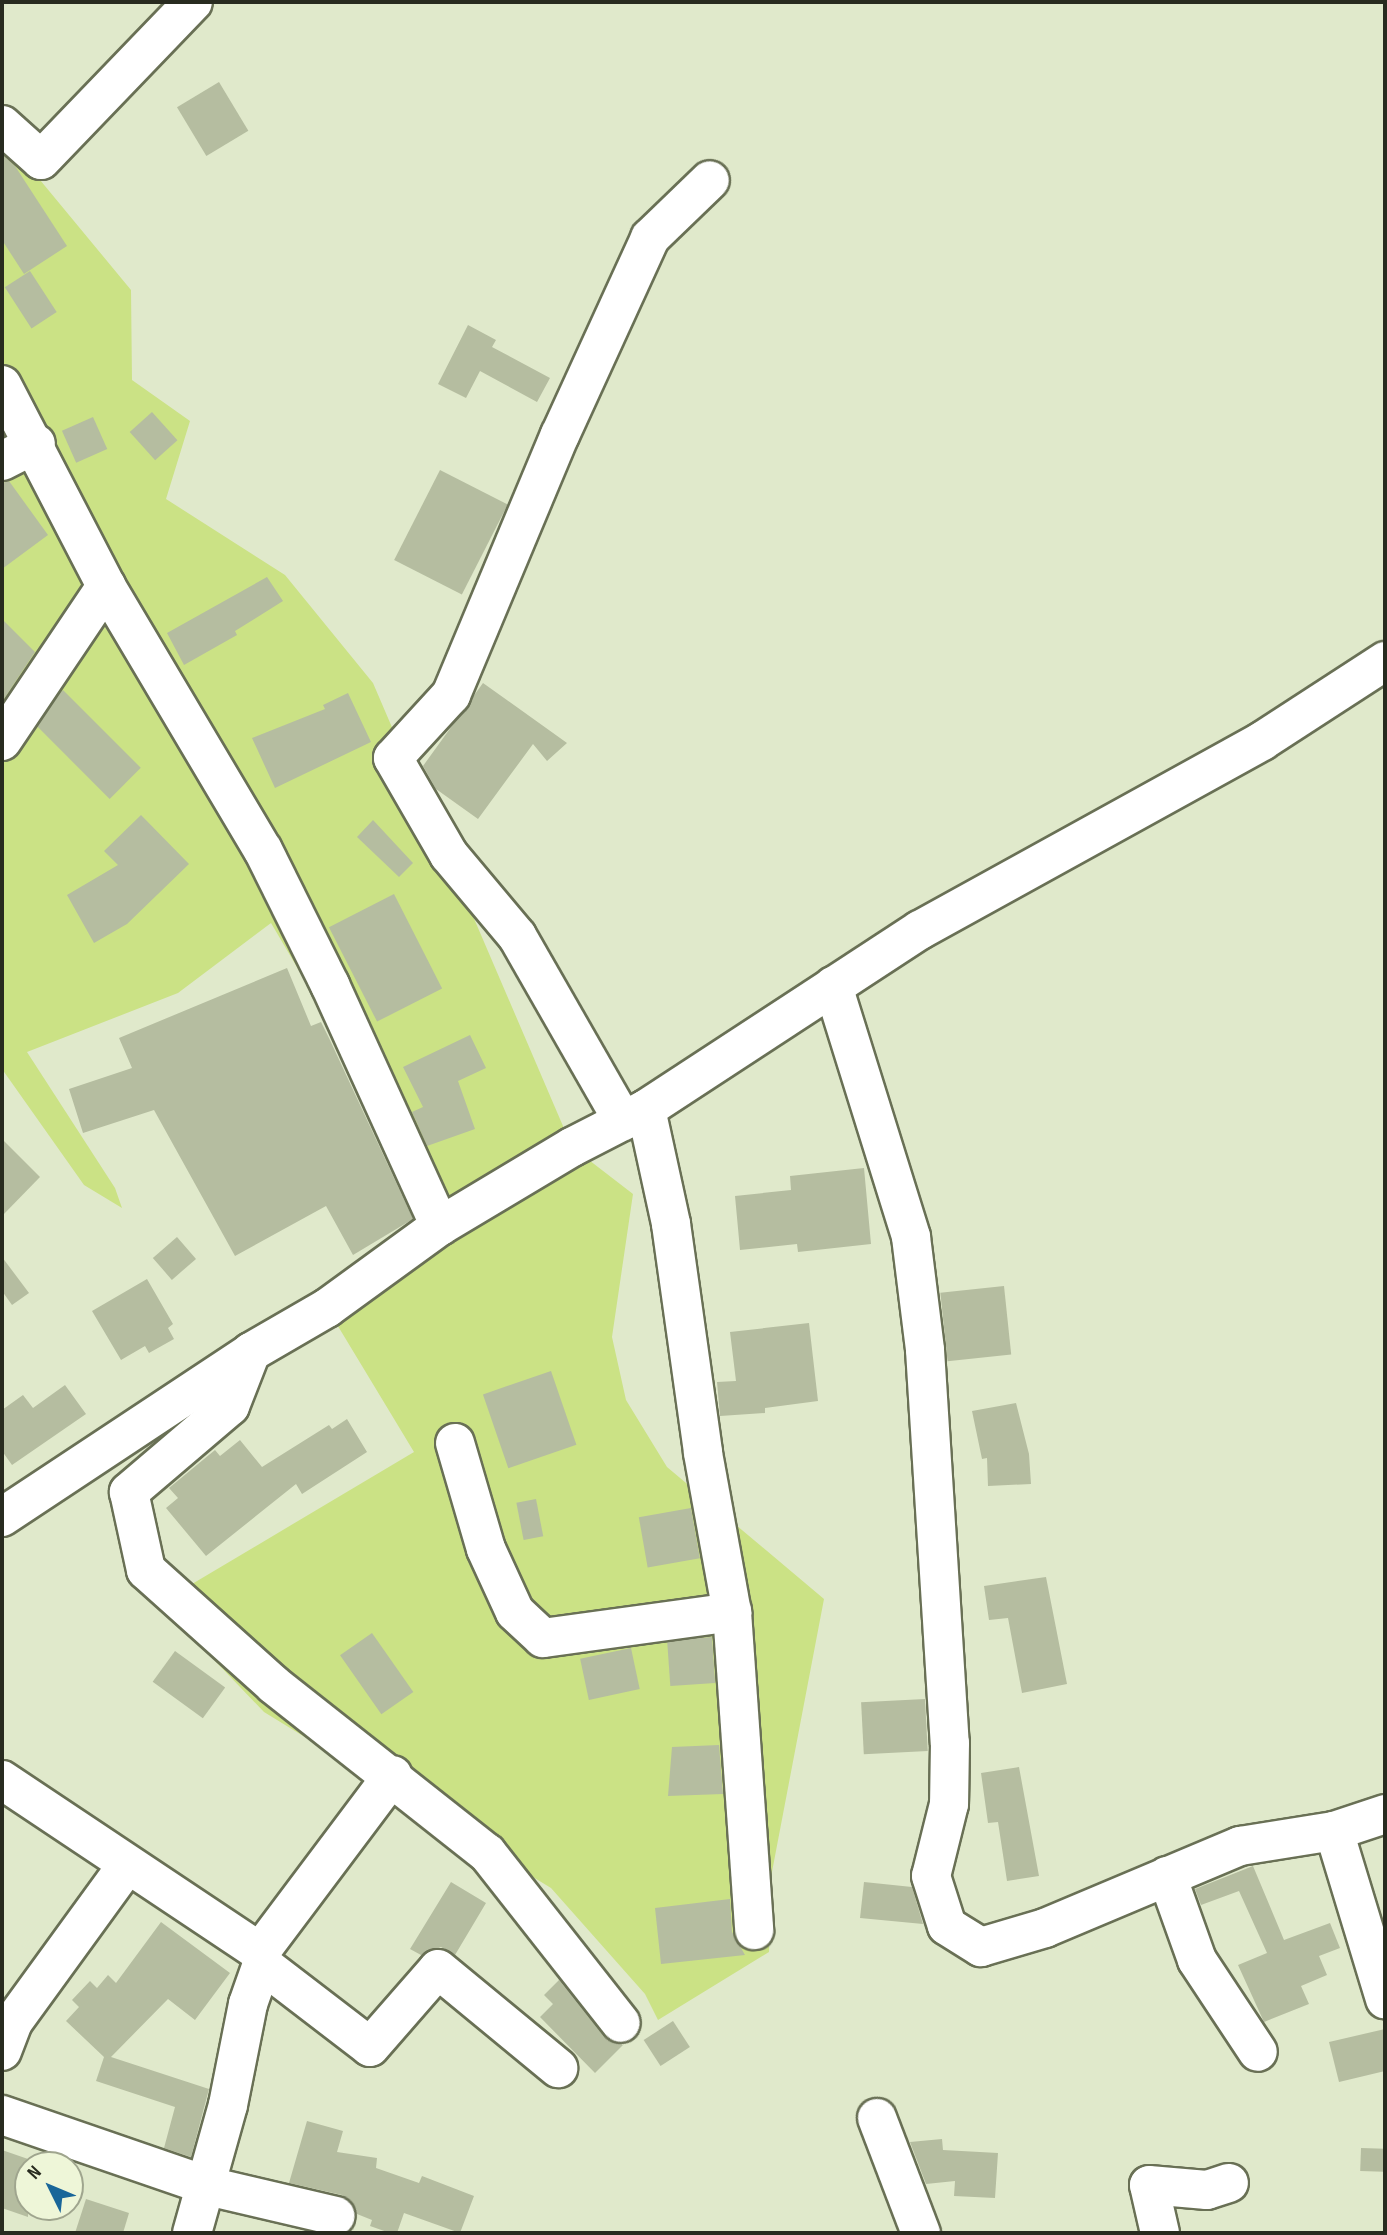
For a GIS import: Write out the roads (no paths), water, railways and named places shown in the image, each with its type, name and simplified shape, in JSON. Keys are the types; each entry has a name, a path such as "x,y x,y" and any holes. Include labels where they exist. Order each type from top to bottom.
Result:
{"street":[{"path":"2,125 41,160 193,2"},
{"path":"710,180 650,237 560,435 451,695 393,758 449,855 517,936 635,1115 671,1224 703,1453 732,1612 749,1801 754,1930"},
{"path":"2,385 36,444 106,586 262,850 330,985 440,1226"},
{"path":"2,461 36,444"},
{"path":"2,741 106,586"},
{"path":"3,1515 251,1352 327,1308 440,1226 635,1115 920,930 1262,741 1385,661"},
{"path":"833,986 899,1190 911,1237 923,1338 950,1743 949,1804 931,1876 947,1926 981,1947 1045,1928 1240,1846 1334,1831 1385,1814"},
{"path":"251,1352 230,1406 129,1492 146,1570 274,1685 393,1775 487,1853 621,2023"},
{"path":"455,1443 498,1574 515,1612 543,1638 732,1612"},
{"path":"192,2233 208,2186 248,2004 261,1958 393,1775"},
{"path":"2,1780 261,1958 370,2047 438,1969 558,2068"},
{"path":"1334,1831 1385,1999"},
{"path":"2,2051 13,2022 127,1865"},
{"path":"1167,1876 1197,1961 1258,2052"},
{"path":"2,2115 208,2186 336,2216"},
{"path":"877,2118 921,2233"},
{"path":"1160,2233 1149,2185 1207,2190 1228,2183"}]}
